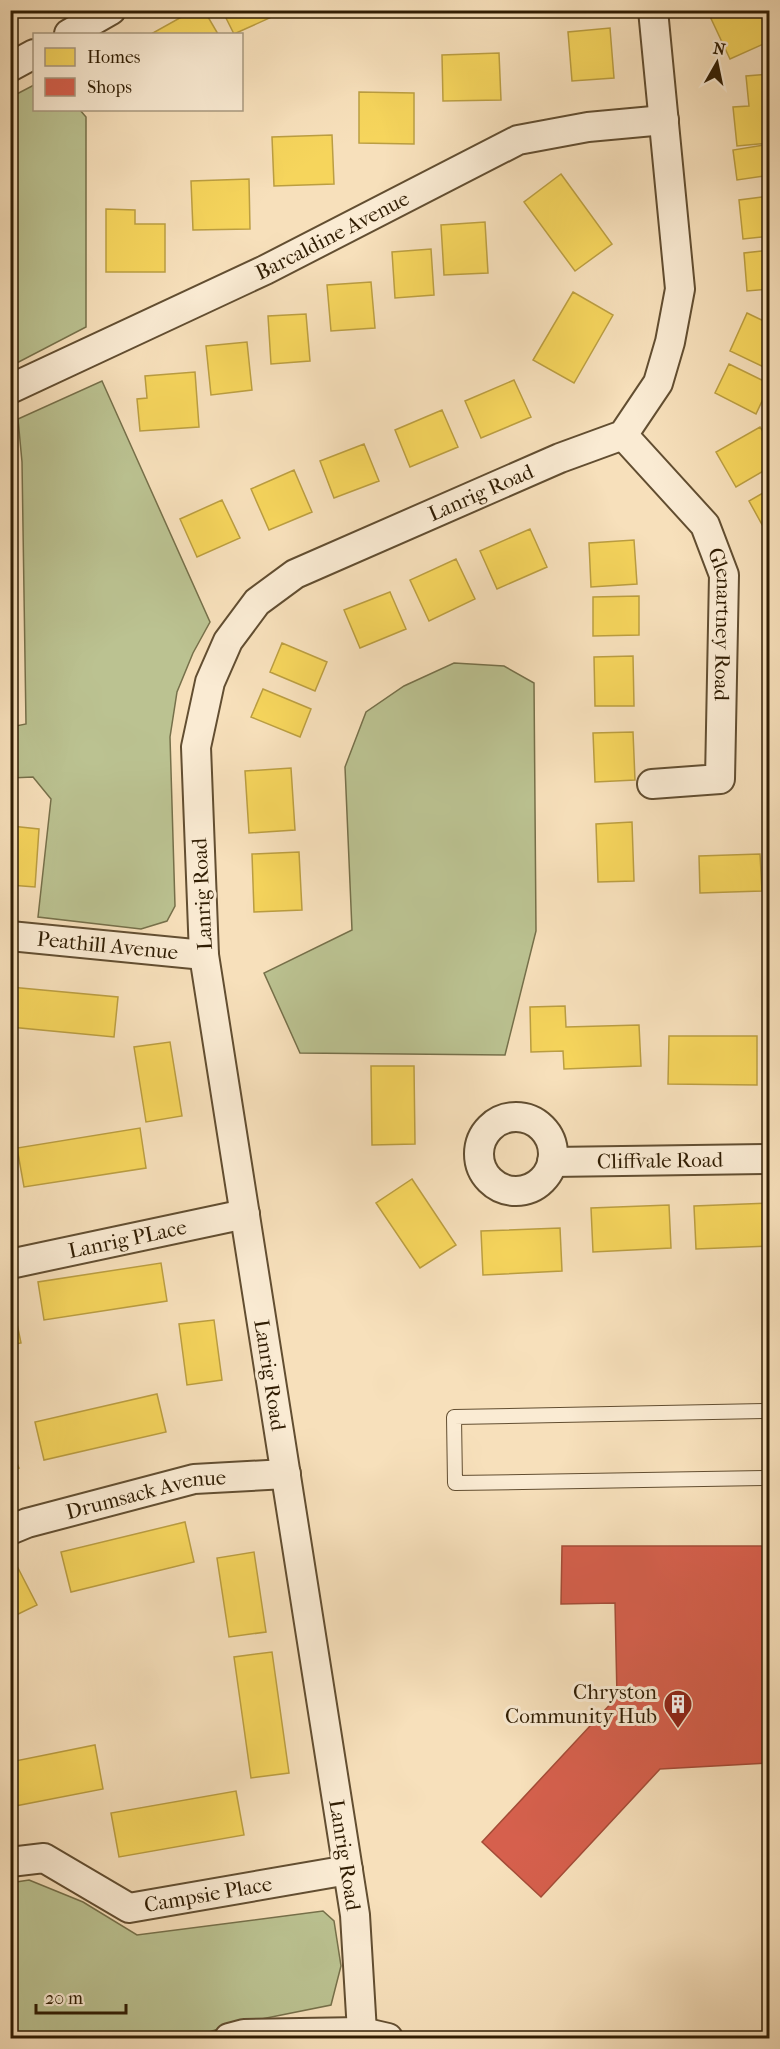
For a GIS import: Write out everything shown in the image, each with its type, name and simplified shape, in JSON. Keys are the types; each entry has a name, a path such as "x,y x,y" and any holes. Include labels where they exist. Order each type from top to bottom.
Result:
{"street":[{"path":"71,33 111,10"},
{"path":"623,435 658,382 670,342 680,289 653,10"},
{"path":"10,67 33,55"},
{"name":"Barcaldine Avenue","path":"10,389 265,270 518,140 588,127 664,120"},
{"name":"Glenartney Road","path":"623,435 705,525 724,575 720,778 652,783"},
{"name":"Lanrig Road","path":"375,2035 204,955 196,747 210,682 228,641 257,602 295,574 560,458 623,435"},
{"name":"Peathill Avenue","path":"10,936 204,955"},
{"name":"Cliffvale Road","path":"552,1162 770,1159"},
{"name":"Lanrig PLace","path":"10,1264 245,1214"},
{"name":"Drumsack Avenue","path":"10,1530 27,1523 194,1479 285,1474"},
{"name":"Campsie Place","path":"10,1862 44,1858 129,1908 348,1870"},
{"path":"229,2038 244,2034 375,2035"}],"lane":[{"path":"770,1411 454,1417 455,1483 770,1478"}],"green space":[{"path":"33,86 33,111 81,111 86,117 86,327 11,366 11,97"},
{"path":"102,381 210,622 193,653 177,692 170,737 175,906 167,921 141,929 38,917 51,799 33,777 11,778 11,727 26,724 22,462 18,419"},
{"path":"454,663 504,666 534,683 536,931 505,1055 300,1053 264,973 352,930 345,767 366,712 404,686"},
{"path":"29,1880 83,1902 137,1935 323,1911 334,1921 341,1966 331,2005 231,2025 190,2038 11,2038 10,1883"}],"building: Homes":[{"path":"194,10 204,10 217,33 153,33"},
{"path":"222,10 271,10 274,16 234,33"},
{"path":"707,10 758,10 770,34 770,41 730,59"},
{"path":"610,28 614,78 572,81 568,32"},
{"path":"499,53 501,100 443,101 442,55"},
{"path":"770,74 770,143 737,146 733,107 749,106 746,76"},
{"path":"359,92 414,93 414,144 359,143"},
{"path":"332,135 334,184 274,186 272,137"},
{"path":"770,144 770,175 737,180 733,150"},
{"path":"561,174 612,244 575,271 524,202"},
{"path":"249,179 250,229 193,230 191,181"},
{"path":"770,196 770,236 743,239 739,200"},
{"path":"106,209 135,210 135,224 165,224 165,272 106,272"},
{"path":"485,222 488,273 444,275 441,225"},
{"path":"431,249 434,295 395,298 392,252"},
{"path":"770,250 770,289 747,291 744,253"},
{"path":"371,282 375,328 331,331 327,285"},
{"path":"573,292 613,315 574,383 533,360"},
{"path":"747,313 770,324 770,370 730,351"},
{"path":"306,314 310,361 271,364 268,316"},
{"path":"247,342 252,390 211,395 206,346"},
{"path":"729,364 770,384 756,414 715,393"},
{"path":"195,372 199,427 140,431 137,399 147,398 145,376"},
{"path":"514,380 531,417 481,438 465,401"},
{"path":"442,410 458,447 410,467 395,430"},
{"path":"760,427 770,443 770,467 736,487 716,452"},
{"path":"364,444 379,481 334,498 320,461"},
{"path":"294,470 312,512 269,530 251,489"},
{"path":"770,489 770,527 765,530 749,501"},
{"path":"222,500 240,538 197,557 180,519"},
{"path":"530,529 547,567 497,589 480,551"},
{"path":"634,540 637,584 591,587 589,543"},
{"path":"456,559 475,599 429,621 410,580"},
{"path":"390,592 406,629 360,648 344,610"},
{"path":"639,596 639,635 593,636 593,597"},
{"path":"282,643 327,662 315,691 270,672"},
{"path":"633,656 634,706 595,706 594,657"},
{"path":"263,689 311,709 300,737 251,717"},
{"path":"633,732 635,780 595,782 593,733"},
{"path":"291,768 295,830 249,833 245,771"},
{"path":"632,822 634,881 598,882 596,824"},
{"path":"11,826 39,829 35,887 10,885"},
{"path":"299,852 302,910 254,912 252,854"},
{"path":"760,854 762,891 700,893 699,856"},
{"path":"10,987 118,997 114,1037 10,1027"},
{"path":"565,1006 566,1027 639,1025 641,1066 564,1069 563,1051 531,1052 530,1007"},
{"path":"669,1036 757,1036 757,1085 668,1084"},
{"path":"170,1042 182,1116 146,1122 134,1047"},
{"path":"371,1066 414,1066 415,1144 372,1145"},
{"path":"140,1128 146,1168 24,1187 17,1148"},
{"path":"412,1179 456,1245 420,1268 376,1203"},
{"path":"770,1203 770,1246 696,1249 694,1206"},
{"path":"669,1205 671,1248 593,1252 591,1208"},
{"path":"560,1228 562,1271 483,1275 481,1231"},
{"path":"161,1263 167,1301 44,1320 38,1282"},
{"path":"10,1304 13,1304 21,1343 10,1345"},
{"path":"214,1320 222,1380 187,1385 179,1324"},
{"path":"157,1394 166,1432 44,1460 35,1422"},
{"path":"10,1447 19,1468 10,1472"},
{"path":"185,1522 194,1562 71,1592 61,1552"},
{"path":"254,1552 266,1632 229,1637 217,1558"},
{"path":"18,1568 37,1605 10,1618 10,1572"},
{"path":"272,1652 289,1773 251,1778 234,1657"},
{"path":"95,1745 103,1789 10,1807 10,1762"},
{"path":"236,1791 244,1835 119,1857 111,1813"}],"building: Shops":[{"name":"Chryston Community Hub","path":"562,1546 770,1546 770,1763 660,1769 541,1897 482,1842 617,1697 615,1603 561,1604"}],"place":[{"name":"Chryston Community Hub","path":"678,1730"}]}
